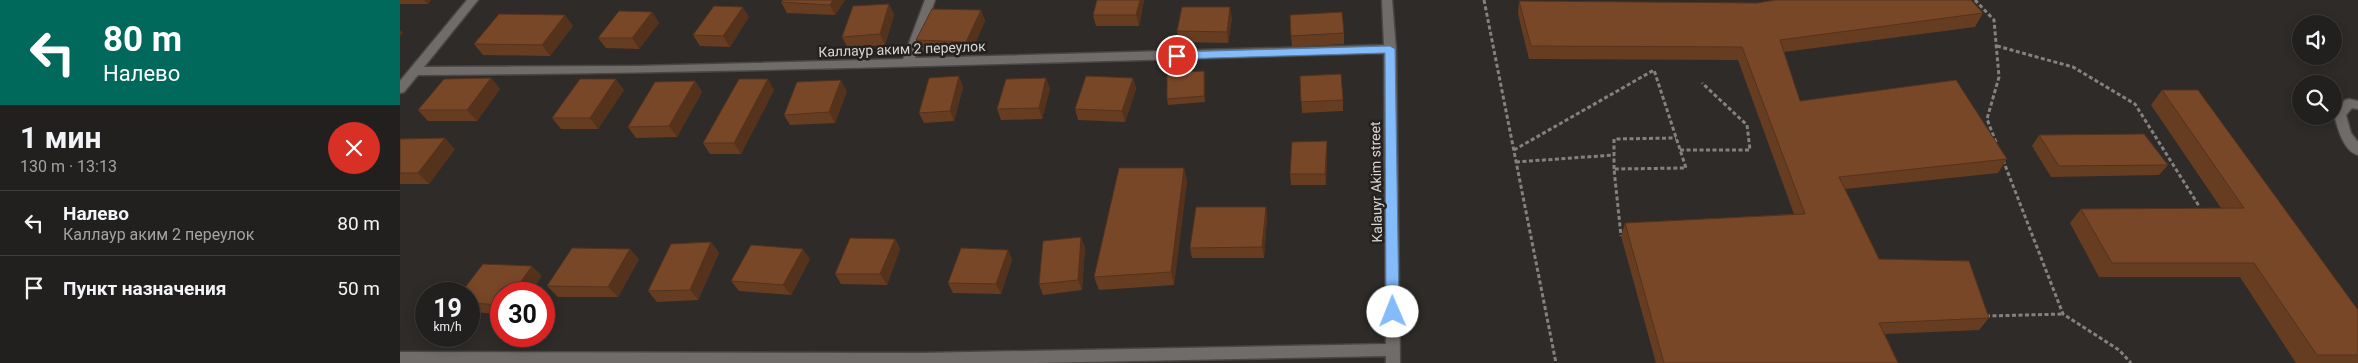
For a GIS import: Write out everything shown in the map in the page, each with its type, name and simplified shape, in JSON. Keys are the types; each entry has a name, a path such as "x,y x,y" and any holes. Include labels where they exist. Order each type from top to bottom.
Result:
{"street":[{"path":"400,89 473,0"},
{"path":"907,64 930,0"},
{"name":"Kalauyr Akim street","path":"1387,0 1390,49 1393,356"},
{"name":"Каллаур аким 2 переулок","path":"416,71 636,70 907,64 1390,49"},
{"path":"2358,105 2349,103 2340,115 2345,134 2358,151"},
{"path":"400,358 920,361 1393,356"}],"path":[{"path":"1484,0 1556,363"},
{"path":"1975,0 1994,20 1999,77 1987,119 2063,314"},
{"path":"1996,46 2073,67 2135,104 2199,206"},
{"path":"1514,150 1654,70 1686,168 1614,169"},
{"path":"1680,150 1750,150 1746,125 1702,83"},
{"path":"1621,236 1614,169 1614,139 1676,138"},
{"path":"1516,162 1614,155"},
{"path":"1985,316 2063,314 2119,350 2131,363"}],"building":[{"path":"783,0 833,0 830,5 781,2"},
{"path":"1097,0 1140,0 1136,15 1093,15"},
{"path":"1775,0 1971,0 1983,13 1780,40 1800,101 1956,80 2007,159 1839,177 1879,259 1969,261 1989,318 1879,323 1898,363 1664,363 1625,223 1805,214 1742,47 1531,46 1519,1 1757,3"},
{"path":"889,4 880,34 842,37 853,6"},
{"path":"714,6 743,7 723,36 693,35"},
{"path":"1182,7 1230,7 1227,32 1177,31"},
{"path":"932,9 981,10 966,42 916,40"},
{"path":"619,11 652,12 632,38 598,38"},
{"path":"1342,12 1344,33 1291,36 1290,15"},
{"path":"499,14 565,15 542,45 474,44"},
{"path":"1204,71 1204,96 1167,99 1167,73"},
{"path":"1341,74 1343,100 1301,102 1300,76"},
{"path":"959,76 950,111 919,113 929,78"},
{"path":"1086,76 1133,78 1122,111 1075,109"},
{"path":"491,78 467,110 418,110 444,79"},
{"path":"1046,78 1039,108 997,109 1006,79"},
{"path":"580,79 616,79 590,118 552,118"},
{"path":"739,79 768,79 734,143 703,143"},
{"path":"841,80 829,112 784,115 797,82"},
{"path":"695,81 669,126 628,127 655,82"},
{"path":"2162,90 2198,90 2358,310 2358,355 2317,355 2254,263 2112,263 2081,209 2244,208"},
{"path":"2144,134 2168,165 2059,166 2039,135"},
{"path":"445,138 418,173 400,173 400,139"},
{"path":"1327,141 1325,174 1290,174 1292,142"},
{"path":"1119,168 1184,168 1171,272 1094,277"},
{"path":"1196,207 1266,207 1262,247 1190,248"},
{"path":"1081,237 1078,280 1039,284 1043,241"},
{"path":"850,238 895,239 880,274 835,274"},
{"path":"711,242 690,290 648,291 671,244"},
{"path":"751,245 803,249 783,285 731,281"},
{"path":"572,248 630,249 608,287 555,286 555,282 550,282"},
{"path":"961,248 1008,250 996,284 948,283"},
{"path":"483,264 532,266 521,282 490,282 490,304 480,304 480,282 469,282"}],"route":[{"path":"1177,56 1390,49 1393,312"}]}
